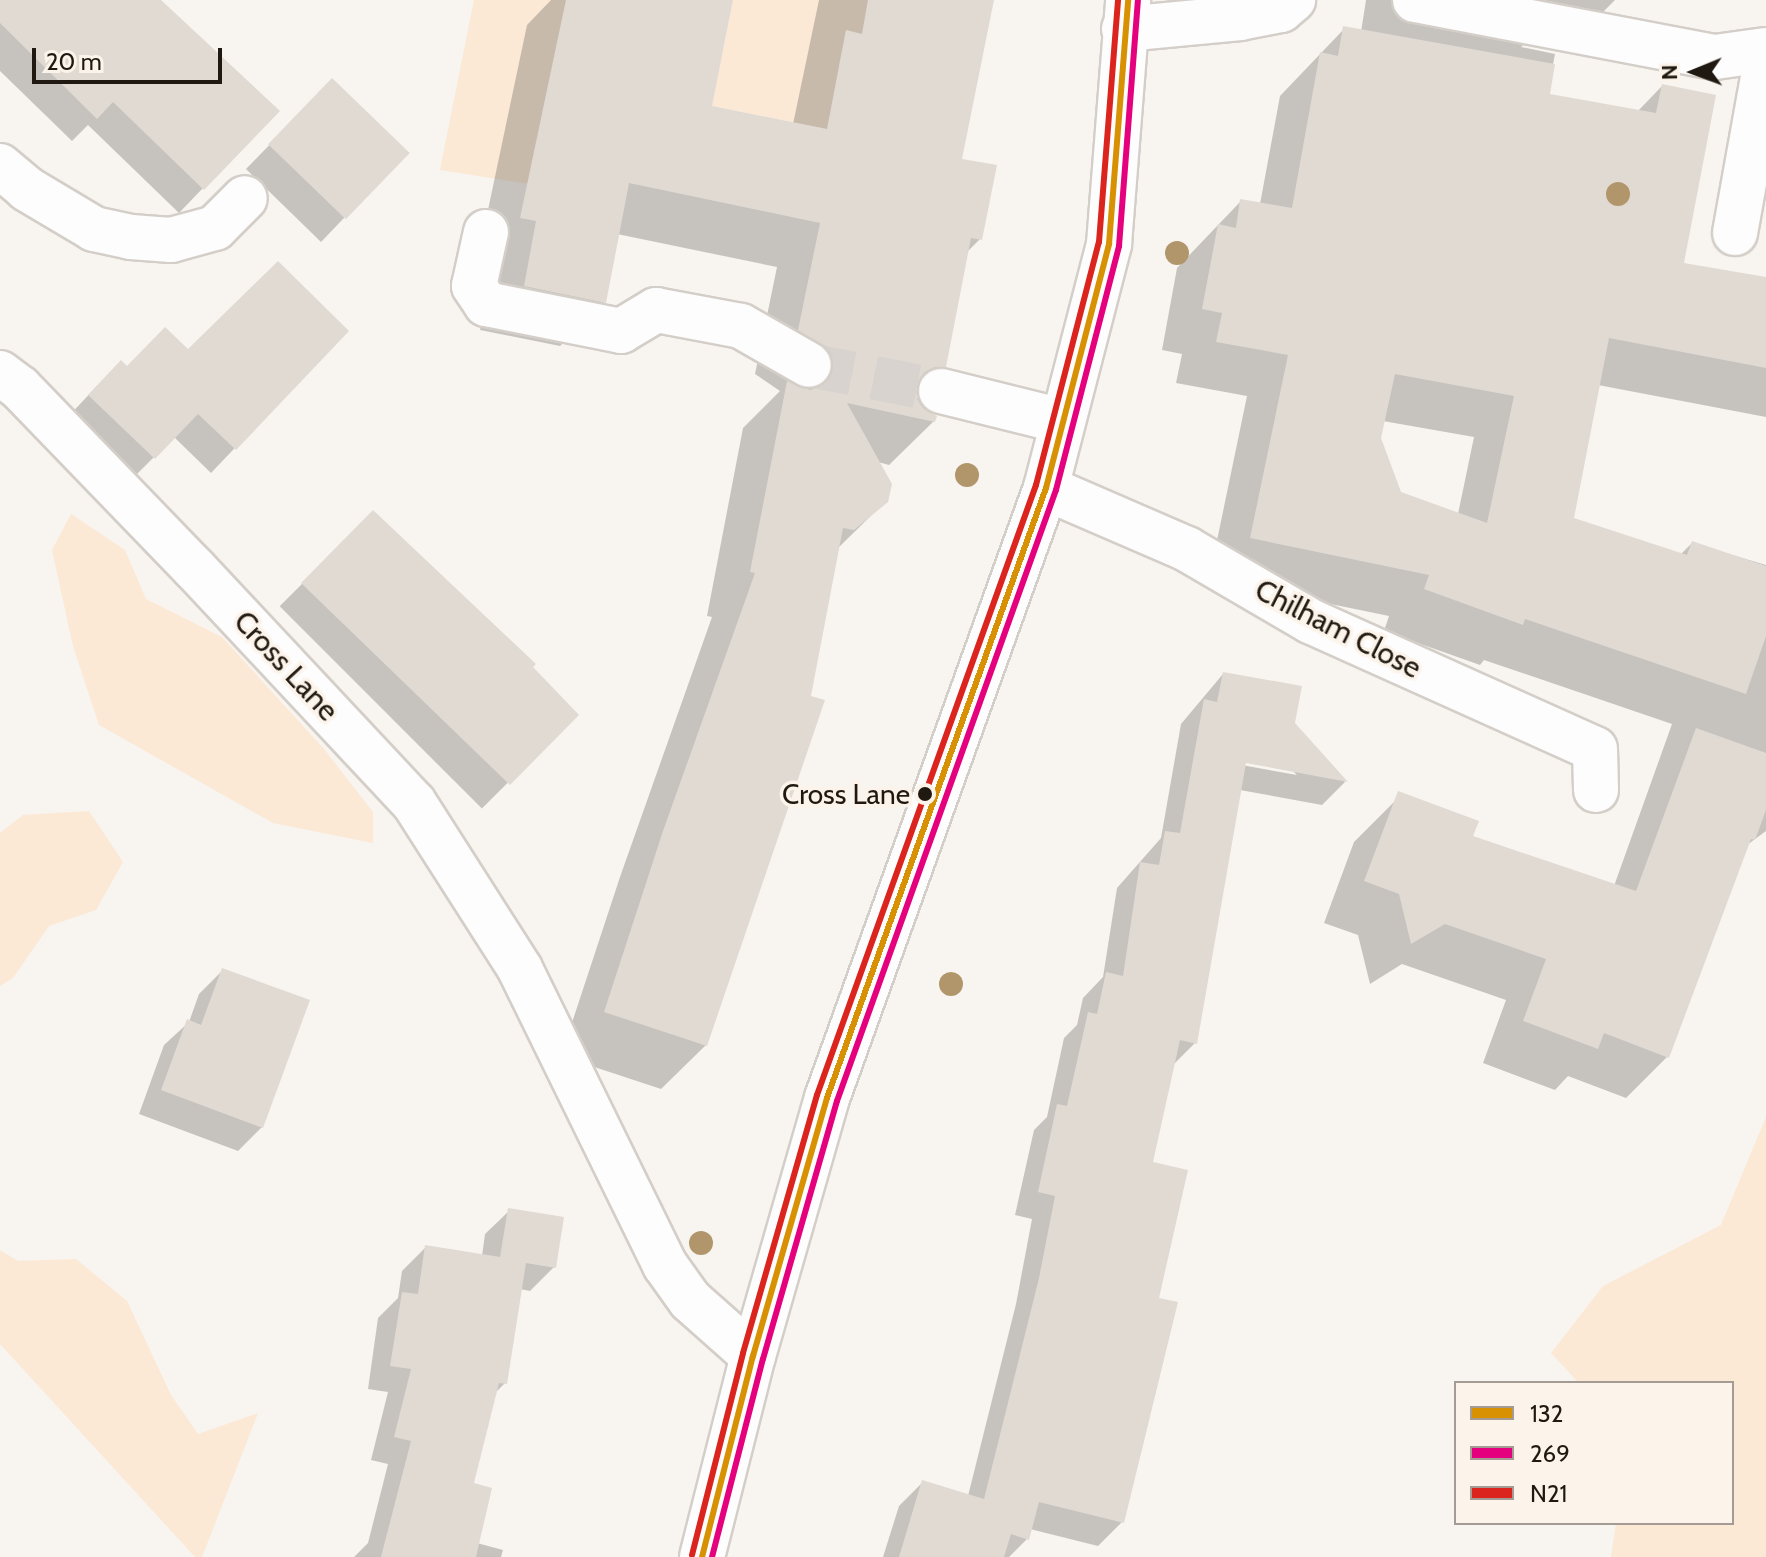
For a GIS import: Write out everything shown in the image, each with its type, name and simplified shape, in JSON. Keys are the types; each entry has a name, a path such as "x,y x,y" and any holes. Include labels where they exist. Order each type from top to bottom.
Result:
{"street":[{"path":"702,1557 753,1356 855,1012 1046,488 1109,244 1126,14 1240,18 1281,10 1293,0"},
{"path":"1415,0 1715,57 1766,50"},
{"path":"1735,233 1766,60"},
{"path":"14,177 94,229 131,237 171,240 215,228 245,198"},
{"path":"486,232 474,286 486,304 621,331 656,310 741,326 809,365"},
{"name":"Cross Lane","path":"0,373 20,388 195,569 414,803 520,969 665,1265 690,1300 753,1356"},
{"path":"941,391 1062,421"},
{"name":"Chilham Close","path":"1046,488 1187,549 1310,621 1595,749 1596,790"}],"shaded area":[{"path":"474,0 566,0 542,113 555,116 541,186 440,170"},
{"path":"712,0 868,0 862,34 846,30 839,64 854,67 842,132 686,101 724,47 732,4"},
{"path":"71,514 125,550 146,599 222,637 324,749 373,812 373,843 273,823 99,725 73,646 52,550"},
{"path":"89,811 123,862 96,910 49,926 13,978 0,986 0,833 23,815"},
{"path":"1766,1117 1766,1557 1611,1557 1616,1525 1734,1525 1734,1381 1577,1381 1551,1353 1603,1286 1721,1225"},
{"path":"0,1250 18,1261 76,1259 127,1301 171,1395 198,1434 258,1413 202,1557 195,1557 0,1344"}],"building":[{"path":"0,0 161,0 280,111 204,190 113,102 97,119 0,23"},
{"path":"566,0 733,0 712,106 827,129 846,30 862,34 868,0 994,0 962,159 997,165 982,240 971,238 946,367 935,367 924,373 917,386 917,399 924,409 937,416 935,422 847,403 892,484 888,502 854,530 843,528 811,696 825,700 707,1046 604,1012 663,831 755,573 750,572 787,381 810,390 822,386 831,377 834,364 830,352 798,330 820,223 629,183 606,303 524,286 536,221 520,218"},
{"path":"1343,26 1555,64 1550,94 1656,113 1662,84 1716,95 1684,263 1766,277 1766,368 1609,338 1574,518 1687,555 1692,541 1766,566 1766,636 1746,694 1525,619 1523,625 1424,589 1429,575 1250,538 1288,355 1216,342 1222,313 1202,309 1218,224 1236,228 1240,199 1292,208 1320,52 1338,56","holes":["1395,374 1514,396 1487,523 1401,492 1381,438"]},
{"path":"332,78 410,153 346,219 268,144"},
{"path":"278,261 349,331 236,450 198,414 155,459 88,395 121,360 127,366 165,327 188,349"},
{"path":"373,510 536,664 533,667 579,715 510,785 301,583"},
{"path":"1223,672 1302,686 1295,723 1348,782 1246,763 1197,1044 1180,1040 1153,1162 1188,1170 1159,1298 1178,1302 1124,1523 1039,1502 1029,1540 1011,1534 1004,1557 899,1557 922,1480 984,1499 1039,1278 1055,1196 1038,1192 1057,1104 1067,1106 1088,1012 1097,1014 1106,972 1123,976 1140,862 1159,865 1165,831 1180,833 1204,699 1217,702"},
{"path":"1696,728 1766,753 1766,810 1755,840 1751,839 1669,1058 1604,1033 1598,1049 1523,1021 1546,959 1445,924 1411,944 1399,894 1364,881 1398,791 1479,821 1473,836 1636,891"},
{"path":"222,968 310,1000 263,1128 161,1090 187,1019 201,1025"},
{"path":"508,1208 564,1217 556,1268 526,1263 507,1384 499,1383 474,1483 492,1488 476,1557 381,1557 411,1441 394,1437 411,1369 390,1366 402,1292 418,1294 425,1245 500,1257"}],"tunnel":[{"path":"809,365 941,391"}],"transit line":[{"name":"N21","path":"692,1555 743,1353 817,1095 1036,485 1099,242 1118,0"},
{"name":"132","path":"702,1557 753,1356 827,1098 1046,488 1109,244 1128,0"},
{"name":"269","path":"712,1557 763,1359 837,1101 1056,490 1119,246 1138,1"}],"place":[{"name":"Cross Lane","path":"925,794"}]}
